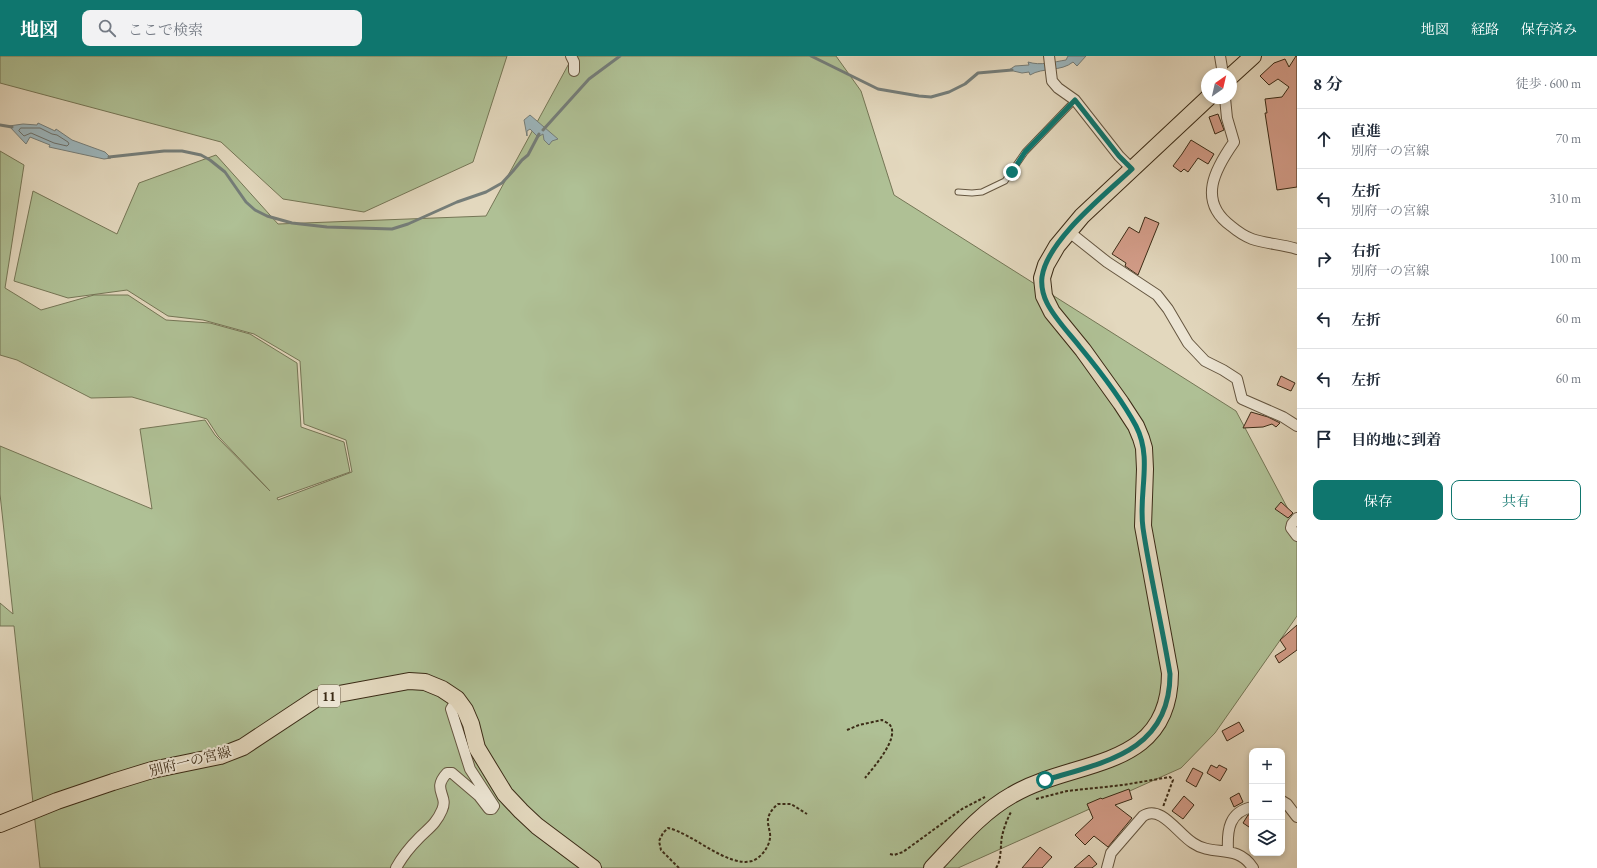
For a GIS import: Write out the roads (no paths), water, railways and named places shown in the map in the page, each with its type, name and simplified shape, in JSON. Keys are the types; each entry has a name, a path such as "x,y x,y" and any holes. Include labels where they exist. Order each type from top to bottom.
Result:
{"main road":[{"path":"1237,71 1253,56"},
{"path":"932,868 981,817 1004,800 1028,786 1108,760 1134,747 1155,728 1162,716 1170,688 1170,674 1143,526 1145,469 1144,448 1136,426 1121,403 1083,350 1052,312 1044,296 1042,278 1046,265 1068,231 1082,216 1202,104"},
{"name":"別府一の宮線","path":"0,824 57,801 113,782 152,770 220,756 243,747 317,698 409,681 425,682 437,686 457,699 465,710 477,748 505,794 537,826 593,868"}],"street":[{"path":"571,56 574,62 574,71"},
{"path":"1220,56 1222,68"},
{"path":"1048,57 1052,81 1058,88 1075,100 1119,156 1132,169"},
{"path":"1226,104 1227,118 1234,142 1220,162 1214,177 1212,197 1216,212 1228,224 1250,239 1297,249"},
{"path":"1068,231 1107,262 1157,295 1168,309 1188,343 1206,361 1237,379 1242,399 1283,416 1297,426"},
{"path":"1297,518 1292,524 1291,528 1297,536"},
{"path":"396,868 409,849 435,824 444,808 444,801 439,786 441,778 446,773 452,773 479,796 489,809 492,809 494,806 470,769 451,709 457,699"},
{"path":"1285,803 1297,817"},
{"path":"1228,850 1228,828 1238,812 1244,808 1249,807"},
{"path":"1107,868 1111,853 1143,816 1151,813 1161,815 1180,834 1200,848 1213,851 1228,850 1250,862 1253,868"}],"lane":[{"path":"958,192 982,192 1005,181 1025,152 1075,100"}],"water":[{"path":"1068,56 1086,56 1077,66 1073,62 1063,67 1041,71 1030,75 1029,72 1022,73 1009,70 1015,66 1029,65 1028,62 1042,64 1066,60"},
{"path":"530,115 558,139 552,141 549,145 544,140 543,134 538,137 530,129 527,131 527,136 524,120"},
{"path":"38,123 55,131 56,129 72,140 105,152 111,158 104,159 49,147 50,145 30,137 26,144 9,126 23,124 37,125"}],"waterway":[{"path":"543,130 589,79 620,56"},
{"path":"811,56 878,89 931,97 949,92 965,84 978,73 1012,70"},
{"path":"0,125 12,127"},
{"path":"109,157 164,151 182,151 201,155 225,172 246,202 255,210 267,216 292,223 327,227 392,229 408,224 457,202 486,192 502,183 528,155 539,134"}]}
